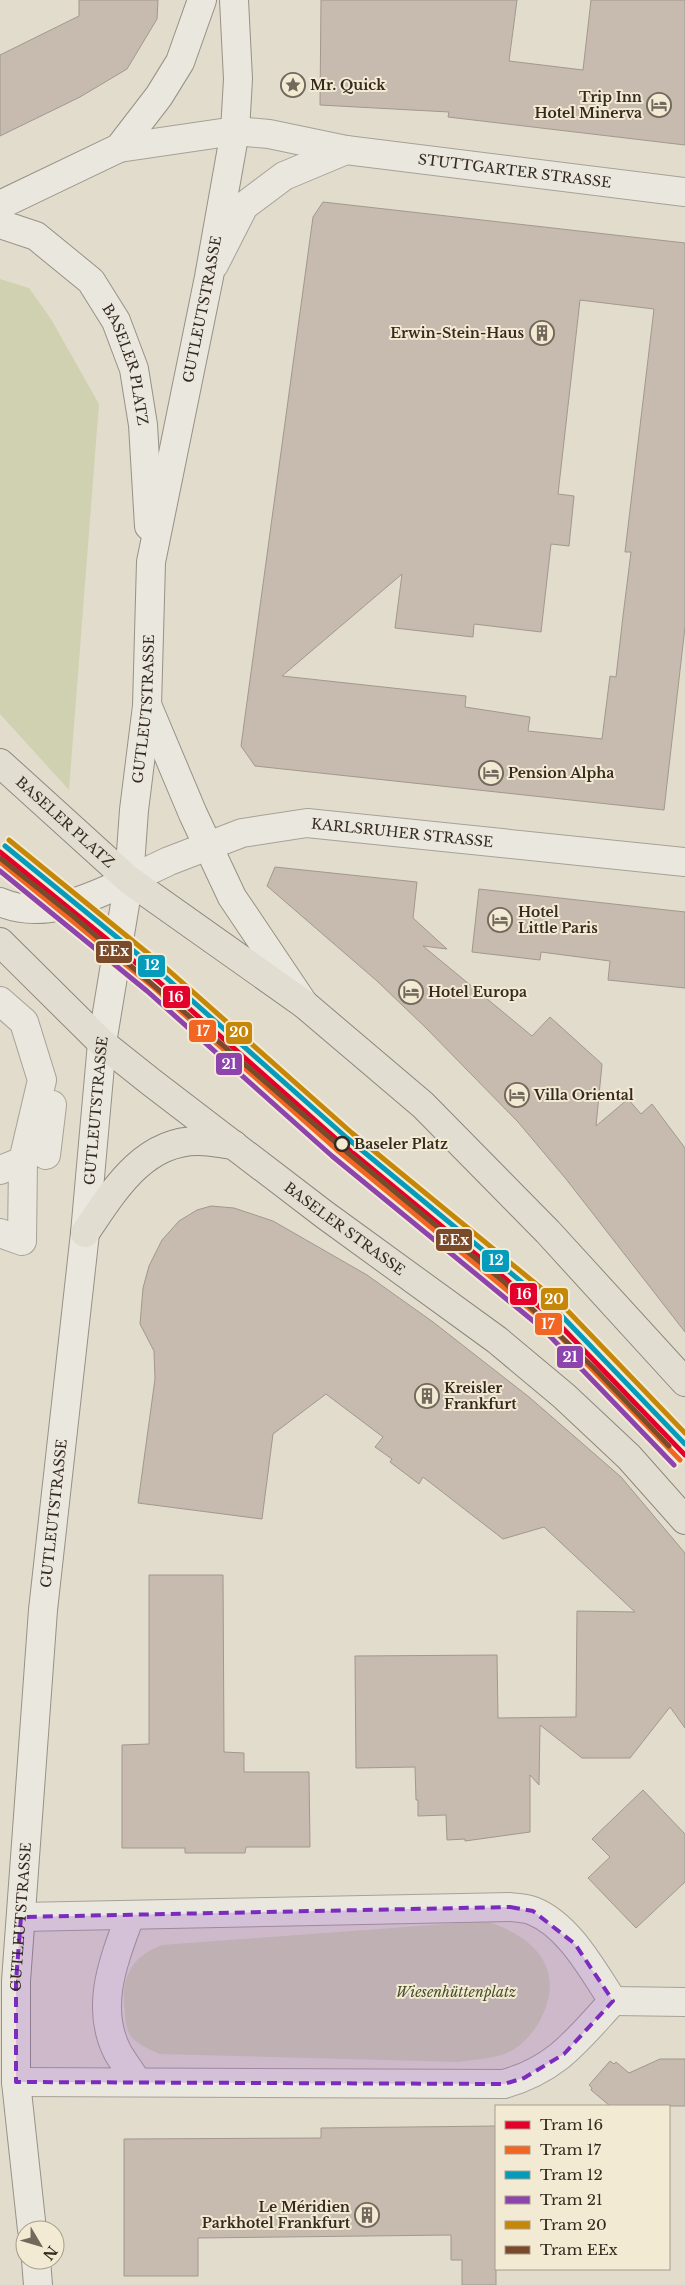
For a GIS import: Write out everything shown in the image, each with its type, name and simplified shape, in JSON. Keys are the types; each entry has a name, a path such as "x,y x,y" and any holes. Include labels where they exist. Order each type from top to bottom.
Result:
{"main road":[{"name":"STUTTGARTER STRASSE","path":"119,148 158,96 180,62 202,0"},
{"name":"GUTLEUTSTRASSE","path":"31,2220 16,2082 8,1981 21,1917 43,1610 85,1232 102,1043 129,880 134,810 147,706 151,562 209,277 235,131 238,78 234,0"},
{"name":"STUTTGARTER STRASSE","path":"0,205 119,148 235,131 269,134 346,150 685,192"},
{"name":"STUTTGARTER STRASSE","path":"209,277 244,206 284,176 346,150"},
{"name":"BASELER PLATZ","path":"0,224 36,236 91,281 116,321 134,369 142,425 151,562"},
{"path":"147,706 193,814 232,896 304,1004"},
{"name":"BASELER PLATZ","path":"0,763 129,880"},
{"name":"KARLSRUHER STRASSE","path":"0,902 30,909 65,906 87,899 169,861 242,833 307,823 685,862"},
{"path":"129,880 304,1004 423,1105 548,1232 685,1382"},
{"name":"BASELER STRASSE","path":"0,942 102,1043 325,1216 497,1340 564,1396 629,1457 685,1520"},
{"path":"0,1001 24,1022 48,1083 23,1162 11,1237"},
{"path":"85,1232 131,1171 151,1155 172,1145 199,1140 234,1146"},
{"path":"21,1917 510,1906 533,1911 552,1923 575,1944 613,2001"},
{"path":"130,1916 114,1958 107,1988 107,2018 118,2051 137,2082"},
{"path":"16,2082 504,2084 531,2075 564,2054 613,2001 685,2002"},
{"path":"37,2270 38,2285"}],"highlighted area":[{"path":"510,1907 533,1911 575,1944 613,2001 564,2054 524,2078 504,2084 16,2082 16,1981 21,1917"}],"green space":[{"path":"0,279 29,288 51,319 99,404 69,790 0,714"},
{"name":"Wiesenhüttenplatz","path":"486,1921 516,1934 529,1943 539,1953 546,1965 549,1979 549,1995 539,2023 527,2038 507,2053 458,2062 159,2054 136,2041 130,2035 128,2029 124,2000 126,1980 135,1963 142,1956 162,1945"}],"building":[{"path":"79,0 158,0 157,19 127,69 80,97 0,136 0,55 79,16"},
{"path":"321,0 517,0 509,61 583,70 591,0 685,0 685,145 448,117 449,112 320,105"},
{"path":"323,202 685,243 685,627 664,810 255,766 241,746 313,217","holes":["580,300 654,309 625,552 631,552 616,677 610,676 602,739 528,731 530,717 465,707 466,696 282,676 402,574 395,628 473,637 474,624 541,632 551,544 569,546 574,496 558,494"]},
{"path":"275,867 417,882 413,918 447,949 423,946 532,1036 550,1017 602,1064 596,1126 628,1099 641,1114 652,1104 685,1148 685,1332 566,1179 518,1122 377,981 267,886"},
{"path":"479,889 685,912 685,988 608,980 610,961 541,952 540,960 472,952"},
{"name":"Kreisler Frankfurt","path":"211,1206 234,1208 273,1221 367,1275 433,1322 529,1397 621,1477 685,1553 685,1728 670,1707 630,1758 582,1758 540,1725 539,1785 530,1775 530,1832 465,1841 465,1839 447,1840 446,1815 418,1816 415,1767 356,1768 355,1656 497,1655 498,1718 576,1717 577,1611 635,1612 544,1527 503,1539 423,1477 419,1484 390,1462 392,1459 375,1447 383,1437 326,1394 273,1434 262,1519 138,1503 155,1379 154,1351 140,1324 143,1288 149,1266 162,1240 179,1221 197,1210"},
{"path":"149,1575 223,1575 224,1752 244,1753 244,1772 309,1772 310,1847 246,1847 245,1853 185,1853 185,1848 122,1848 122,1745 149,1744"},
{"path":"643,1790 685,1834 685,1882 636,1928 588,1878 610,1857 592,1839"},
{"path":"660,2059 685,2059 685,2106 609,2105 591,2090 592,2088 589,2085 610,2061 614,2064 616,2062 629,2073"},
{"name":"Le Méridien Parkhotel Frankfurt","path":"495,2126 496,2285 462,2285 462,2260 451,2260 451,2235 198,2238 198,2276 124,2276 124,2139 321,2138 321,2128"}],"tram line":[{"name":"20","path":"9,840 166,968 352,1133 563,1306 685,1433"},
{"name":"12","path":"5,846 162,974 347,1138 558,1312 685,1444"},
{"name":"16","path":"0,852 157,980 342,1144 553,1318 685,1455"},
{"name":"EEx","path":"0,858 73,916 342,1148 503,1281 594,1368 669,1446"},
{"name":"17","path":"0,862 152,986 337,1150 548,1324 680,1460"},
{"name":"21","path":"0,871 147,991 332,1156 543,1329 674,1465"}],"place":[{"name":"Mr. Quick","path":"293,85"},
{"name":"Trip Inn Hotel Minerva","path":"659,105"},
{"name":"Erwin-Stein-Haus","path":"542,333"},
{"name":"Pension Alpha","path":"491,773"},
{"name":"Hotel Little Paris","path":"500,920"},
{"name":"Hotel Europa","path":"411,992"},
{"name":"Villa Oriental","path":"517,1095"},
{"name":"Baseler Platz","path":"342,1144"},
{"name":"Kreisler Frankfurt","path":"427,1396"},
{"name":"Le Méridien Parkhotel Frankfurt","path":"367,2215"}]}
